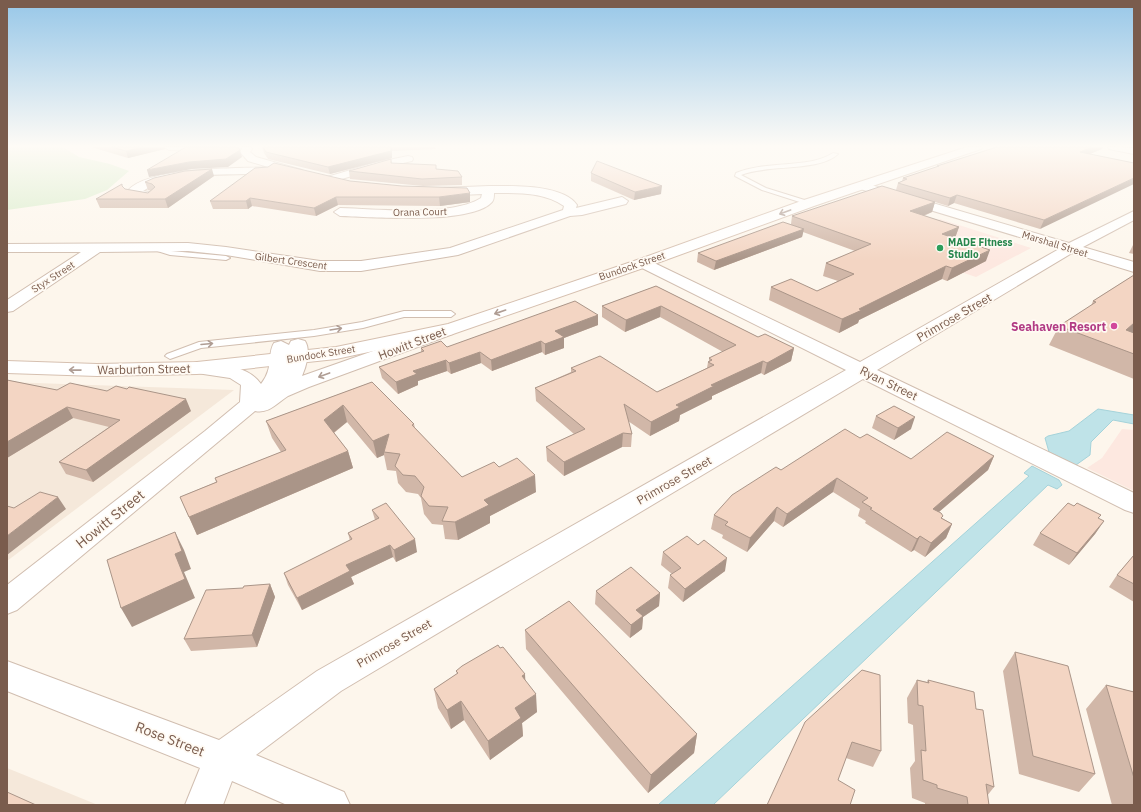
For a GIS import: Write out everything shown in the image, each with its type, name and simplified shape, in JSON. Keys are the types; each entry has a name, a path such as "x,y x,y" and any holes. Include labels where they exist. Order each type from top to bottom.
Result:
{"main road":[{"name":"Bundock Street","path":"452,321 793,198 834,185"},
{"name":"Bundock Street","path":"290,353 372,346 643,263 809,203 864,185"},
{"name":"Warburton Street","path":"7,353 170,356 290,353"},
{"name":"Warburton Street","path":"7,367 97,370 197,368 290,353"}],"street":[{"path":"146,185 132,193 151,196"},
{"name":"Marshall Street","path":"861,186 1134,267"},
{"name":"Orana Court","path":"340,212 451,212 478,207 487,200 489,190"},
{"path":"430,192 517,190 552,194 565,199 571,205 568,212"},
{"name":"Gilbert Crescent","path":"7,248 188,248 226,251 320,266 361,266 453,252 568,212 582,211 622,201"},
{"name":"Primrose Street","path":"222,759 329,681 1071,248 1134,215"},
{"name":"Styx Street","path":"7,306 98,247"},
{"name":"Ryan Street","path":"643,263 1134,504"},
{"name":"Howitt Street","path":"213,436 281,392 452,321"},
{"name":"Howitt Street","path":"281,392 291,381 290,353"},
{"name":"Howitt Street","path":"7,602 213,436 250,404 274,381 290,353"},
{"path":"197,368 242,376 251,384 250,404"},
{"name":"Rose Street","path":"7,676 222,759 331,805"},
{"path":"204,805 222,759"}],"lane":[{"path":"753,185 809,203"},
{"path":"154,247 170,253 226,258"},
{"path":"170,356 199,345 314,333 362,325 404,314 452,321"}],"shaded area":[{"path":"940,219 1031,248 976,277 879,245"},
{"path":"7,382 234,390 7,561"},
{"path":"1122,429 1134,430 1134,491 1087,468 1102,458"},
{"path":"7,768 98,805 7,805"}],"green space":[{"path":"7,185 113,185 107,190 85,199 7,210"}],"water":[{"path":"1098,409 1134,415 1134,424 1113,420 1091,442 1090,455 1076,465 1049,452 1045,438 1069,431"},
{"path":"1032,466 1059,480 1062,485 1057,489 1048,485 713,805 658,805 1029,476 1024,473"}],"building":[{"path":"120,185 125,189 148,193 155,187 153,185 187,185 165,199 96,199"},
{"path":"232,185 390,185 467,188 470,193 439,197 336,197 314,208 250,198 246,201 210,201"},
{"path":"619,185 662,186 635,192"},
{"path":"905,185 1119,185 1044,220 957,195 950,198"},
{"path":"882,186 935,202 910,211 959,227 942,234 990,250 952,268 946,266 842,319 771,287 791,279 817,291 854,274 826,263 871,244 792,216"},
{"path":"783,222 804,229 716,261 698,253"},
{"path":"1134,275 1134,323 1126,330 1134,333 1134,354 1059,326 1096,302 1093,301"},
{"path":"656,286 758,337 765,334 794,348 767,363 763,361 711,385 714,386 676,405 680,407 651,422 624,404 632,434 623,433 564,462 546,447 585,429 535,388 576,371 571,368 600,356 657,392 714,365 708,362 712,360 709,358 736,345 661,306 626,320 602,306"},
{"path":"575,301 598,315 555,331 564,337 545,344 541,341 491,360 480,352 449,363 446,360 413,371 417,374 396,382 379,367 424,351 421,348 441,341 447,347"},
{"path":"7,380 57,390 70,383 107,391 116,386 127,389 129,387 186,399 86,470 59,462 120,420 67,407 7,442"},
{"path":"372,382 414,424 412,425 462,477 494,462 499,467 517,458 535,475 484,500 489,505 455,522 442,521 448,507 429,506 421,496 424,487 415,476 403,475 395,466 400,454 384,452 389,434 373,441 343,405 324,420 348,451 189,517 180,497 217,482 215,478 286,450 266,421"},
{"path":"894,406 915,417 898,428 876,416"},
{"path":"845,429 860,438 867,434 911,459 947,432 994,456 933,509 941,513 943,516 941,518 952,524 931,543 920,536 917,539 870,509 872,508 862,502 868,498 837,478 787,514 777,507 750,538 725,525 728,522 714,515 732,495 776,467 781,470"},
{"path":"40,492 58,497 7,536 7,506 14,508"},
{"path":"386,503 415,539 394,550 390,545 346,565 350,571 297,598 284,573 352,539 348,533 379,518 372,510"},
{"path":"1068,503 1074,506 1077,503 1101,515 1098,518 1104,521 1077,553 1040,533"},
{"path":"175,532 182,551 175,554 185,579 121,608 107,560"},
{"path":"687,536 698,545 704,540 727,558 685,589 670,575 681,568 663,552"},
{"path":"1134,555 1134,584 1117,575"},
{"path":"631,567 660,593 636,610 643,616 631,625 596,591"},
{"path":"270,584 252,635 184,639 206,590 243,588 244,586"},
{"path":"569,601 697,734 651,775 525,630"},
{"path":"498,645 500,648 503,647 525,674 522,676 536,694 515,708 521,718 488,741 461,701 447,710 434,689 458,673 456,671 462,666"},
{"path":"1015,652 1068,666 1095,774 1033,756"},
{"path":"862,670 880,675 881,751 852,742 838,780 855,790 850,805 767,805 805,722"},
{"path":"917,680 929,683 928,680 974,692 976,709 983,710 994,787 986,784 989,805 968,805 967,797 937,788 937,785 923,780 921,750 926,751 923,706 918,705"},
{"path":"1106,685 1134,692 1134,778"},
{"path":"7,792 36,805 7,805"}],"place":[{"name":"MADE Fitness Studio","path":"940,248"},
{"name":"Seahaven Resort","path":"1114,326"}]}
